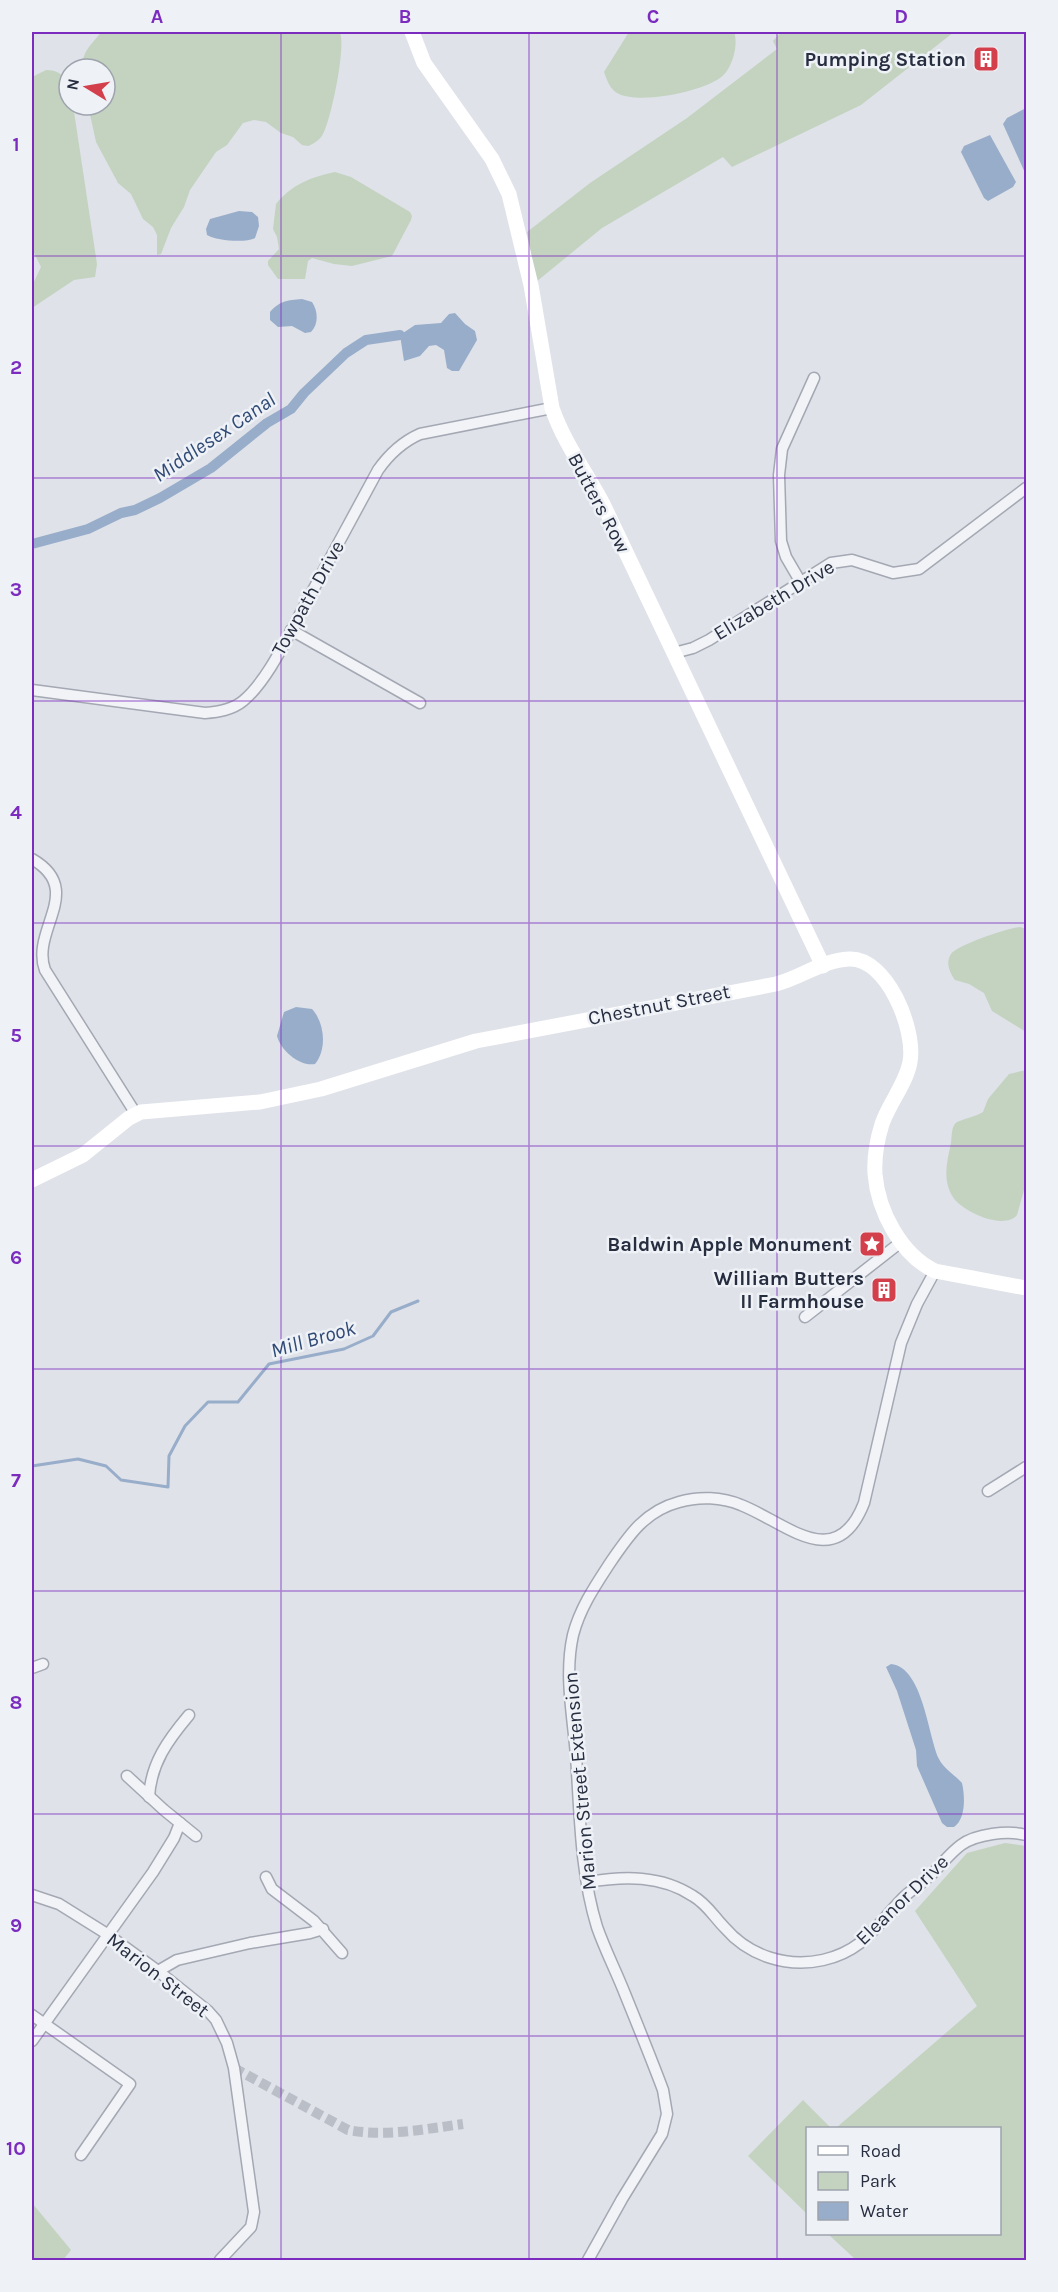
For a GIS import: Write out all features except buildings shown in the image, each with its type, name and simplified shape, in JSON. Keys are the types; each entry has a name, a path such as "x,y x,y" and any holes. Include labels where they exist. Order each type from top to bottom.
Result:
{"street":[{"name":"Butters Row","path":"412,32 426,66 483,146 499,171 509,195 531,285 552,408 568,447 603,504 823,966"},
{"path":"800,581 786,557 781,541 779,464 782,449 814,378"},
{"name":"Towpath Drive","path":"32,690 193,712 222,711 242,702 251,693 291,630 378,470 398,446 420,434 552,408"},
{"name":"Elizabeth Drive","path":"674,653 693,648 709,640 761,609 825,565 844,560 864,563 888,573 903,573 919,569 1026,488"},
{"path":"291,630 420,703"},
{"path":"32,859 51,876 56,893 54,911 43,946 42,961 45,970 136,1114"},
{"name":"Chestnut Street","path":"32,1180 83,1155 136,1114 158,1110 249,1104 290,1096 321,1089 476,1041 776,984 799,977 837,960 855,959 865,961 884,976 893,992 906,1027 911,1050 910,1061 882,1126 875,1167 876,1184 882,1204 901,1242 920,1263 935,1271 1026,1288"},
{"path":"805,1317 901,1242"},
{"name":"Marion Street Extension","path":"588,2260 662,2134 667,2114 663,2090 651,2056 597,1926 588,1882 580,1825 569,1678 574,1633 591,1591 638,1524 657,1510 677,1502 708,1498 729,1501 749,1508 800,1536 815,1540 835,1538 847,1531 858,1519 864,1503 901,1343 917,1304 935,1271"},
{"path":"988,1491 1026,1467"},
{"path":"32,1668 44,1664"},
{"path":"149,1797 150,1778 159,1755 166,1742 189,1714"},
{"path":"127,1776 196,1836"},
{"path":"32,2041 153,1872 174,1838 180,1823"},
{"name":"Eleanor Drive","path":"588,1882 629,1877 675,1886 691,1894 706,1906 731,1935 748,1949 778,1960 810,1962 842,1954 861,1943 873,1933 901,1900 931,1875 964,1842 1004,1833 1026,1835"},
{"path":"266,1876 272,1889 323,1929 342,1953"},
{"name":"Marion Street","path":"32,1895 59,1904 107,1934 158,1971 216,2020 227,2043 234,2068 254,2216 248,2231 220,2260"},
{"path":"158,1971 177,1960 323,1929"},
{"path":"32,2015 130,2084 81,2155"}],"green space":[{"path":"101,32 340,32 341,40 337,83 330,114 323,134 318,140 308,146 302,145 293,137 281,133 266,122 254,120 243,123 227,145 216,152 190,190 161,254 157,255 157,235 153,227 143,219 131,194 118,183 96,142 91,117 117,117 117,57 84,57"},
{"path":"629,32 734,32 736,44 728,69 720,78 711,83 671,95 629,97 613,90 604,72"},
{"path":"781,32 954,32 861,105 732,167 723,157 602,228 536,282 527,232 590,183 687,118 777,49 773,41"},
{"path":"46,70 57,72 57,117 75,117 97,264 95,277 74,280 32,308 32,286 41,267 32,249 32,77"},
{"path":"335,172 351,177 410,212 411,220 392,256 352,266 312,258 308,261 305,279 278,279 268,265 268,261 279,249 273,229 276,204 302,183"},
{"path":"1020,927 1026,929 1026,1032 992,1011 984,993 969,984 955,980 948,964 949,957 955,950 994,934"},
{"path":"1026,1070 1026,1183 1017,1215 1003,1221 993,1220 965,1208 950,1191 946,1170 953,1129 957,1122 983,1112 988,1099 1009,1074"},
{"path":"1005,1843 1026,1846 1026,2260 856,2260 829,2235 1001,2235 1001,2127 837,2127 977,2006 915,1911 967,1853"},
{"path":"803,2100 830,2127 806,2127 806,2213 748,2156"},
{"path":"32,2203 71,2250 63,2260 32,2260"}],"water":[{"path":"1026,108 1026,175 1003,124 1007,118"},
{"path":"990,135 1016,182 1013,187 988,201 984,198 961,152 964,146"},
{"path":"239,211 252,212 258,217 259,226 255,238 231,241 207,235 206,229 210,219"},
{"path":"302,299 312,302 316,309 317,317 311,332 305,333 292,326 278,327 270,320 270,312 277,305"},
{"path":"455,313 475,331 477,340 459,371 447,368 444,350 436,345 429,346 420,356 404,361 400,335 415,325 441,323 449,314"},
{"path":"296,1007 312,1009 320,1022 323,1044 315,1064 303,1063 292,1057 279,1042 277,1036 284,1012"},
{"path":"891,1664 902,1668 910,1677 923,1704 939,1759 962,1783 963,1813 954,1827 947,1827 942,1823 917,1766 916,1750 897,1691 886,1667"}],"waterway":[{"name":"Middlesex Canal","path":"32,544 88,529 160,498 211,468 267,423 291,409 304,393 346,353 366,340 400,335"},
{"name":"Mill Brook","path":"32,1466 78,1459 106,1466 121,1480 168,1487 169,1456 185,1426 208,1402 238,1402 269,1364 344,1349 373,1336 391,1312 418,1301"}],"tunnel":[{"path":"234,2068 348,2130 377,2133 463,2124"}],"place":[{"name":"Pumping Station","path":"986,59"},
{"name":"Baldwin Apple Monument","path":"872,1244"},
{"name":"William Butters II Farmhouse","path":"884,1290"}]}
